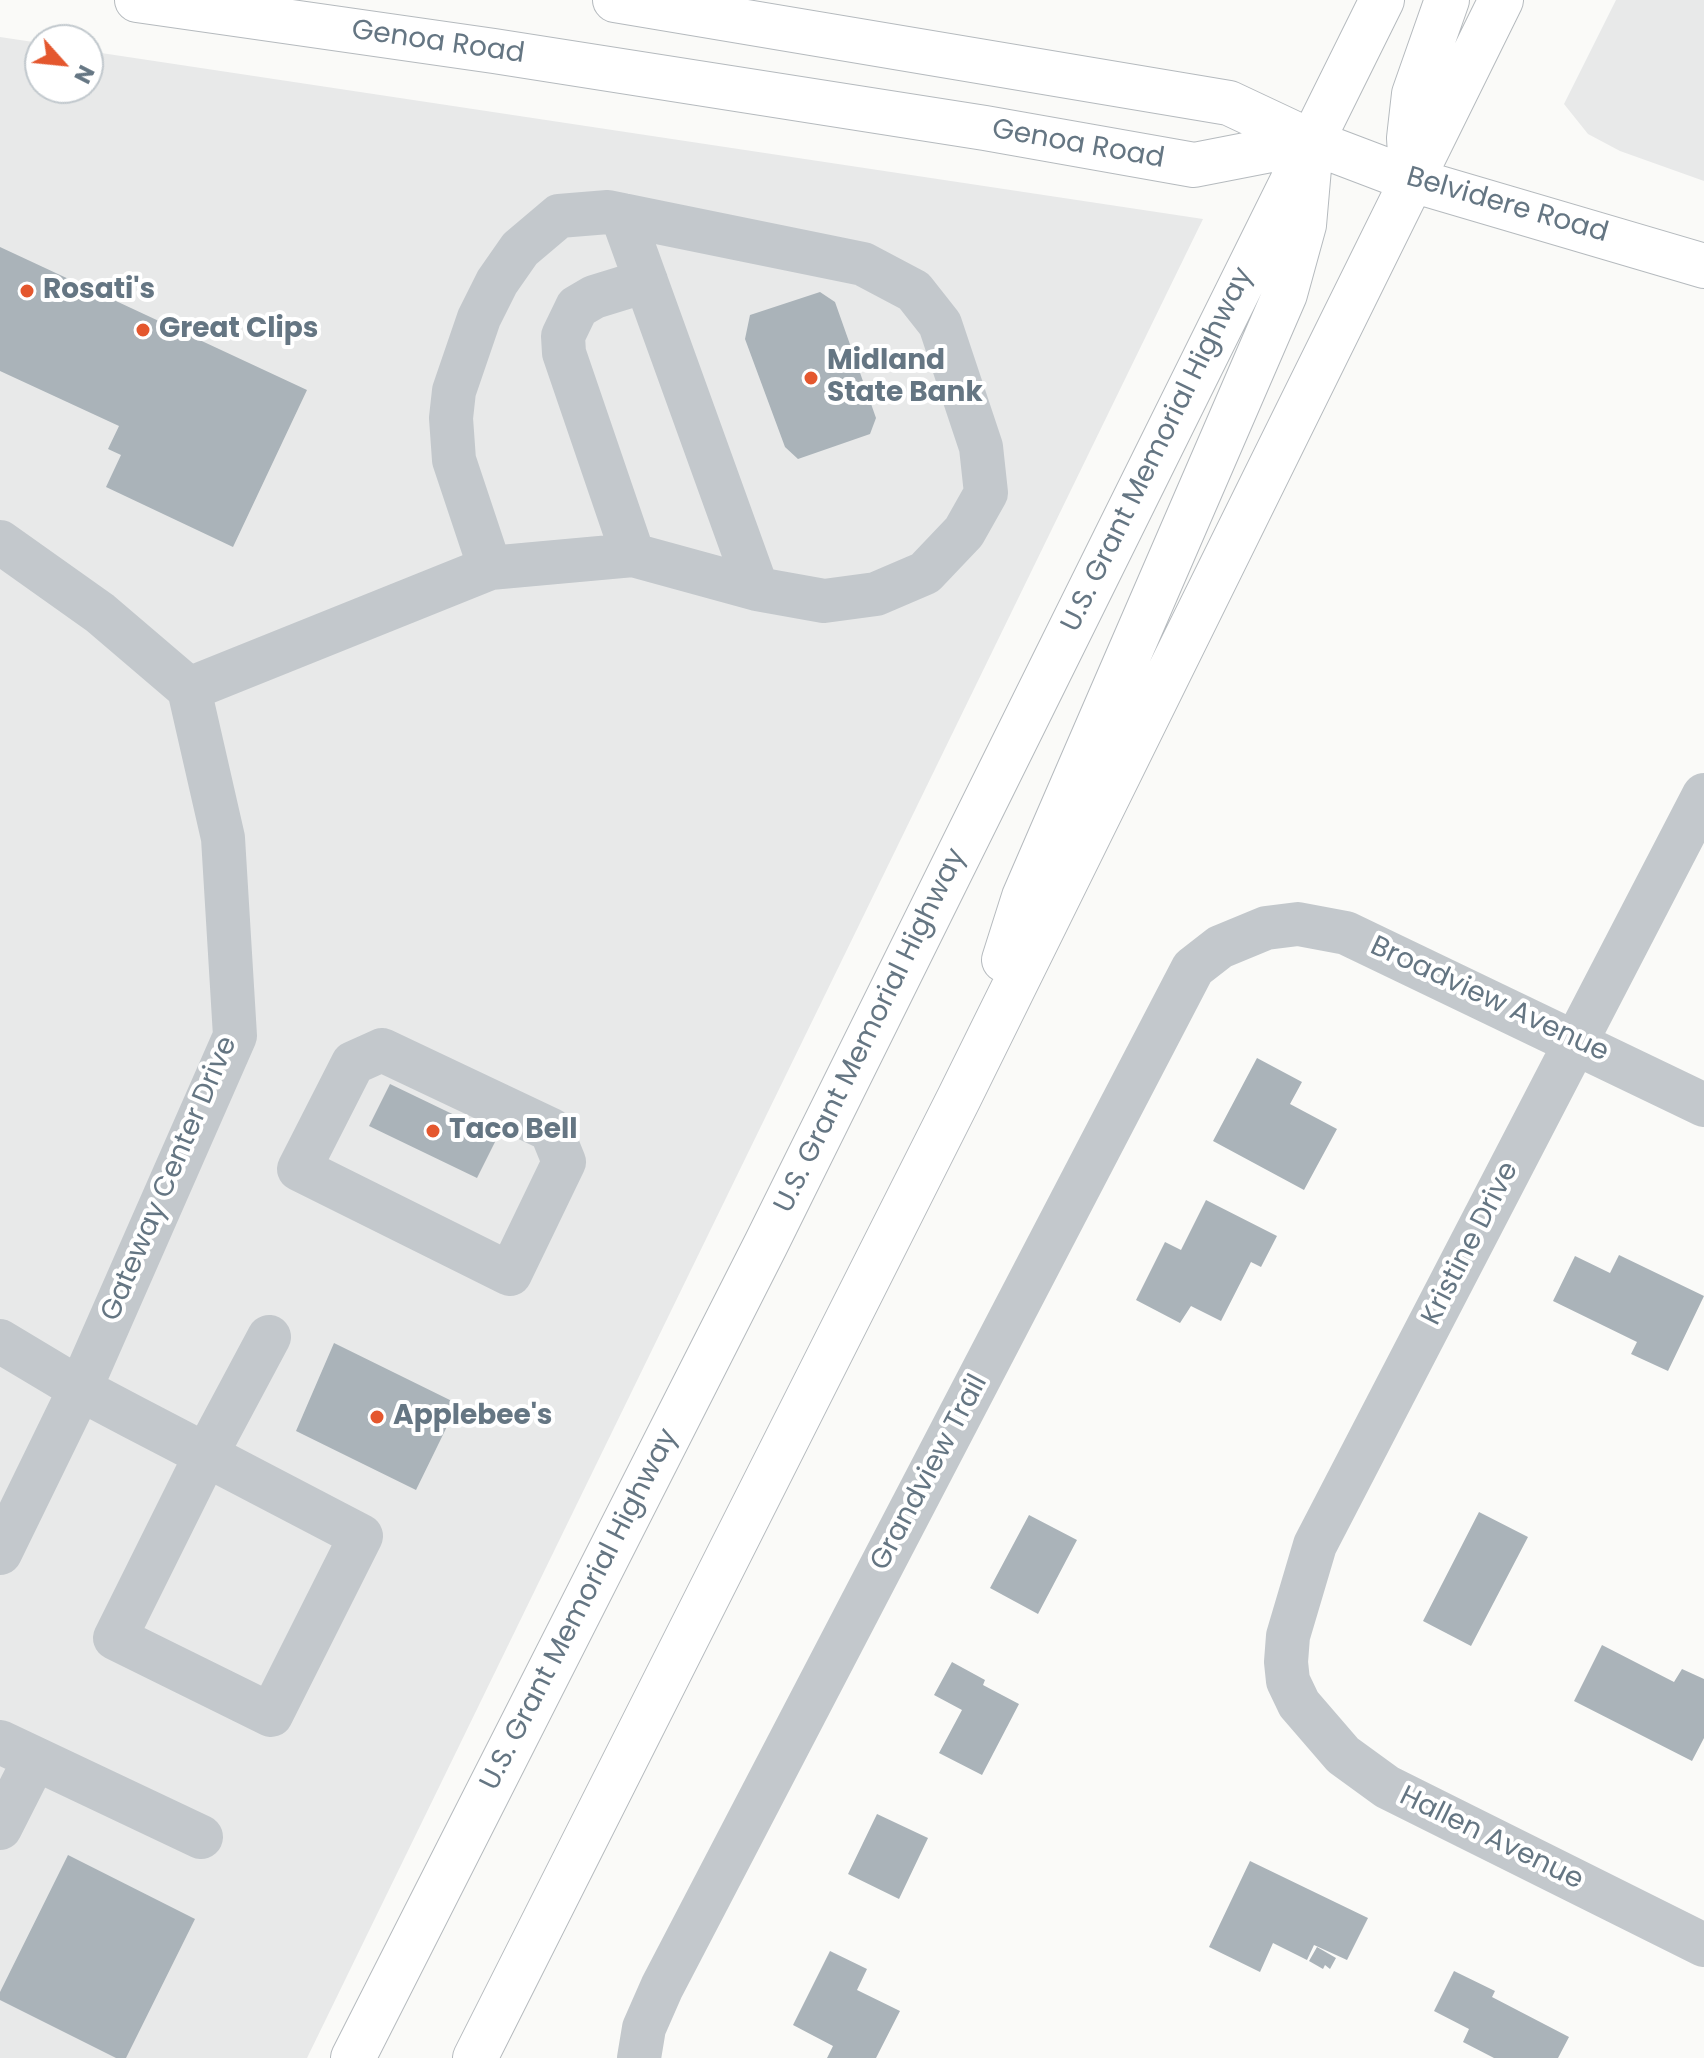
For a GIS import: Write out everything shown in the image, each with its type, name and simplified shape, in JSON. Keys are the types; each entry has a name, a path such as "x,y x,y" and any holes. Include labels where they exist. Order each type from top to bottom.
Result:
{"main road":[{"name":"Genoa Road","path":"137,0 494,51 985,128 1194,165 1312,142"},
{"path":"615,0 1229,103 1312,142 1304,225 1285,294 1024,897 959,1098"},
{"name":"U.S. Grant Memorial Highway","path":"353,2058 766,1244 1382,0"},
{"path":"1412,180 1409,138 1414,94 1447,0"},
{"path":"475,2058 959,1098 1501,0"},
{"name":"Belvidere Road","path":"1312,142 1412,180 1704,266"}],"street":[{"path":"0,542 100,613 189,689 490,568 633,555 757,589 824,601 876,594 925,573 964,532 986,493 981,447 940,324 914,291 863,264 622,215 584,211 559,216 537,231 497,282 464,356 454,391 452,444 490,568"},
{"path":"622,215 757,589"},
{"path":"633,555 564,353 563,336 577,307 594,297 646,281"},
{"name":"Gateway Center Drive","path":"0,1553 80,1389 235,1036 223,838 189,689"},
{"name":"Kristine Drive","path":"1299,1704 1288,1681 1288,1636 1315,1545 1704,795"},
{"name":"Broadview Avenue","path":"1266,928 1298,924 1346,933 1577,1041 1704,1105"},
{"name":"Grandview Trail","path":"639,2058 644,2028 662,1987 1193,968 1220,947 1266,928"},
{"path":"382,1050 551,1130 564,1162 510,1274 299,1169 353,1063 382,1050"},
{"path":"0,1341 80,1389 206,1455 361,1536 271,1715 115,1638 206,1455 269,1337"},
{"name":"Hallen Avenue","path":"1299,1704 1343,1755 1387,1787 1704,1945"},
{"path":"0,1828 17,1751 201,1837"}],"shaded area":[{"path":"1616,0 1704,0 1704,181 1620,151 1588,134 1564,104"},
{"path":"0,37 24,41 24,104 104,104 104,53 1203,219 307,2058 0,2058"}],"building":[{"path":"0,247 307,390 233,547 106,487 121,455 108,449 119,426 0,371"},
{"name":"Midland State Bank","path":"820,292 835,302 876,418 870,434 798,459 785,447 745,339 750,315"},
{"path":"1257,1058 1302,1082 1290,1104 1337,1129 1304,1190 1213,1141"},
{"name":"Taco Bell","path":"390,1084 498,1136 477,1178 369,1126"},
{"path":"1206,1200 1277,1236 1261,1267 1251,1262 1221,1321 1191,1306 1180,1323 1136,1300 1165,1242 1181,1250"},
{"path":"1619,1255 1704,1296 1668,1371 1631,1354 1637,1342 1553,1301 1575,1256 1610,1273"},
{"name":"Applebee's","path":"334,1343 458,1404 416,1490 296,1431"},
{"path":"1479,1512 1528,1537 1471,1646 1423,1621"},
{"path":"1029,1515 1077,1540 1038,1614 990,1588"},
{"path":"1602,1645 1674,1682 1682,1669 1704,1679 1704,1738 1692,1761 1574,1701"},
{"path":"952,1662 985,1680 983,1685 1019,1704 982,1775 939,1753 962,1710 934,1695"},
{"path":"877,1814 928,1838 899,1899 848,1874"},
{"path":"68,1855 195,1919 126,2058 116,2058 0,2000 0,1992"},
{"path":"1250,1861 1368,1918 1347,1960 1314,1945 1307,1960 1273,1943 1260,1972 1209,1947"},
{"path":"1317,1947 1336,1958 1330,1969 1325,1965 1323,1969 1309,1961"},
{"path":"830,1951 867,1969 857,1990 900,2011 876,2058 827,2058 833,2046 793,2025"},
{"path":"1454,1971 1495,1991 1492,1997 1569,2037 1558,2058 1494,2058 1463,2042 1469,2029 1434,2011"}],"place":[{"name":"Rosati's","path":"27,291"},
{"name":"Great Clips","path":"143,330"},
{"name":"Midland State Bank","path":"811,378"},
{"name":"Taco Bell","path":"433,1131"},
{"name":"Applebee's","path":"377,1417"}]}
